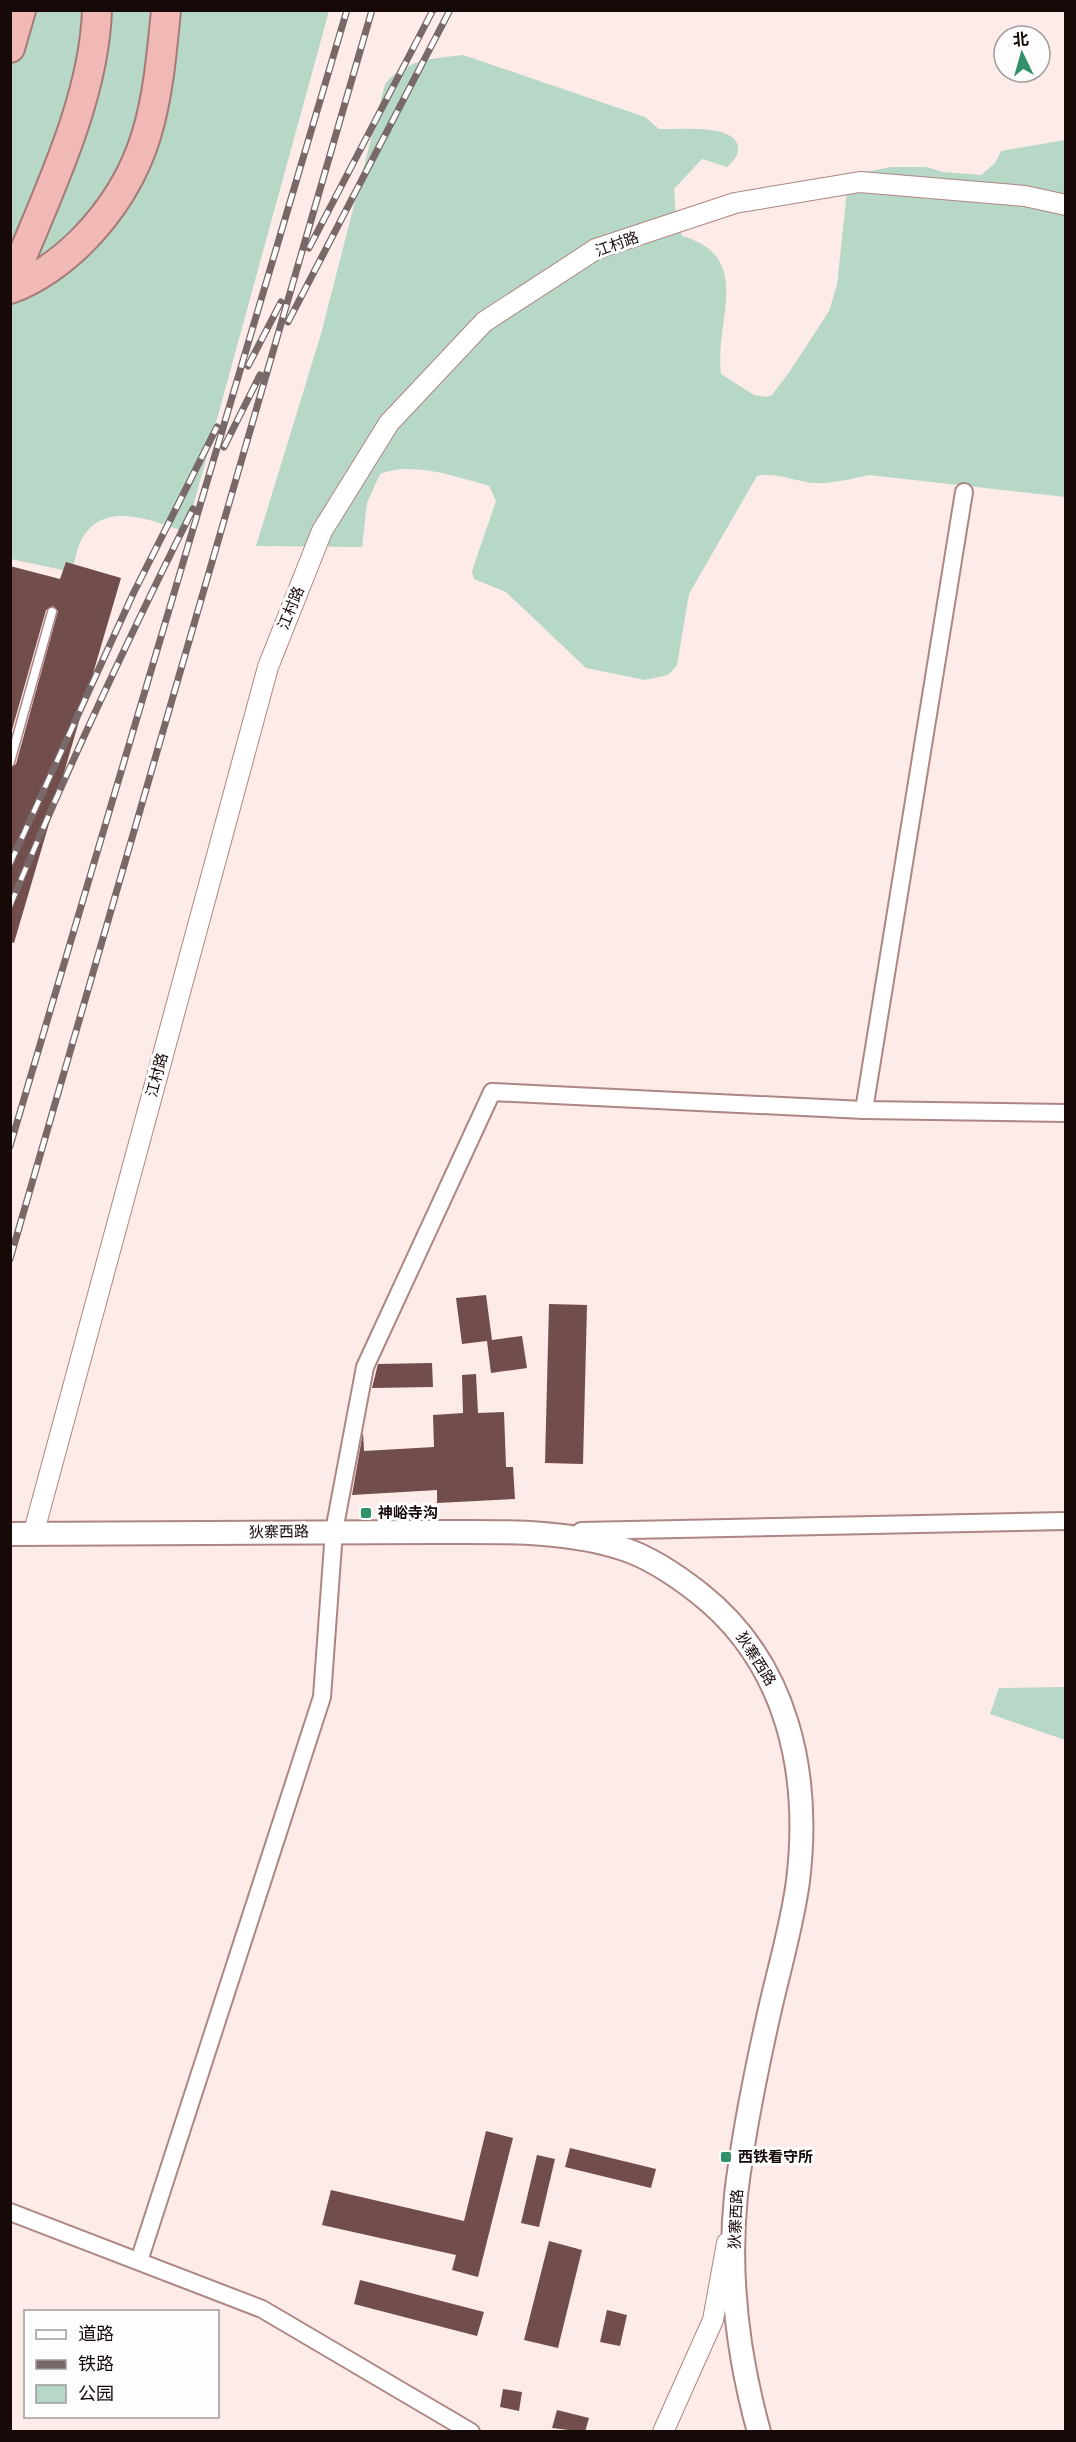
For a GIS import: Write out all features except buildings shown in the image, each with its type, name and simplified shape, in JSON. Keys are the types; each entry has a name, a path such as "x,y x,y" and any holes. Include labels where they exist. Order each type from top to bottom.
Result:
{"highway":[{"path":"10,48 21,10"},
{"path":"10,287 83,100 96,38 97,10"},
{"path":"10,287 69,254 112,207 130,180 150,127 166,10"}],"main road":[{"name":"狄寨西路","path":"22,1535 334,1531 502,1532 598,1542 639,1555 665,1569 705,1598 743,1636 758,1658 782,1703 797,1758 802,1813 801,1848 792,1916 746,2127 736,2196 734,2264 740,2340 759,2432"}],"street":[{"name":"江村路","path":"22,1535 268,667 322,531 389,423 484,322 596,249 735,203 860,182 1025,196 1065,205"},
{"path":"864,1110 964,492"},
{"path":"139,2261 322,1697 334,1531 365,1367 492,1092 864,1110 1065,1113"},
{"path":"502,1532 858,1528 1065,1521"},
{"path":"663,2432 712,2320 736,2196"},
{"path":"10,2212 262,2309 471,2432"}],"lane":[{"path":"10,762 52,612"}],"green space":[{"path":"11,11 329,11 186,532 132,516 104,519 93,525 83,537 72,572 11,559"},
{"path":"463,55 645,117 659,129 704,129 727,134 734,139 738,153 727,167 702,159 674,189 676,216 682,236 704,246 718,259 725,275 725,312 720,353 721,374 754,395 766,397 772,395 790,371 829,311 837,285 847,191 859,173 891,167 927,167 943,172 981,175 995,163 1001,151 1065,140 1065,497 869,475 820,483 771,475 757,476 689,594 677,665 668,675 645,680 586,668 506,592 474,579 472,571 496,501 489,486 434,472 393,470 380,474 367,503 362,547 256,546 321,334 385,84 402,69 411,65 430,59"},
{"path":"1065,1687 1065,1740 990,1714 999,1688"}],"railway":[{"path":"10,1146 347,10"},
{"path":"10,1259 372,10"},
{"path":"309,248 433,10"},
{"path":"288,322 450,10"},
{"path":"248,366 281,302"},
{"path":"224,447 260,375"},
{"path":"10,864 133,594 217,427"},
{"path":"10,906 98,706 193,509"}],"place":[{"name":"神峪寺沟","path":"366,1513"},
{"name":"西铁看守所","path":"726,2157"}]}
